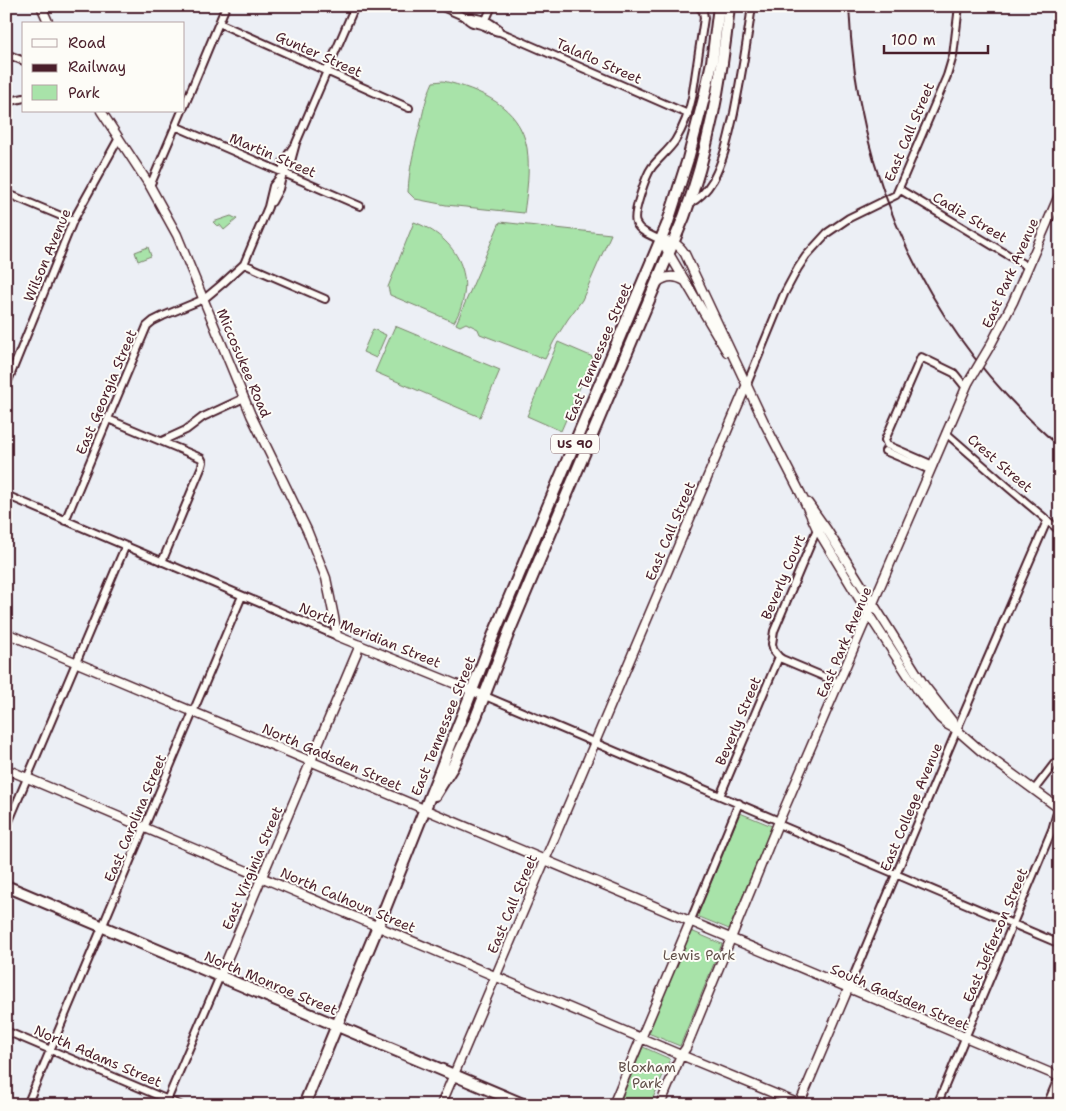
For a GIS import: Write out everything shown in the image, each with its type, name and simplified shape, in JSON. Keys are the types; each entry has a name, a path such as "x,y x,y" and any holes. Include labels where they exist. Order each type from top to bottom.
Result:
{"main road":[{"name":"East Tennessee Street","path":"304,1105 378,926 489,647 661,240 686,165 704,98 712,62 720,6"},
{"name":"East Tennessee Street","path":"424,810 453,766 470,731 500,654 689,204 703,159 714,109 729,6"},
{"path":"570,454 582,459"},
{"path":"514,588 526,593"},
{"name":"North Monroe Street","path":"6,886 525,1105"}],"street":[{"path":"185,105 226,6"},
{"name":"East Georgia Street","path":"66,521 148,326 163,316 204,299 244,264 268,207 279,189 283,173 290,165 296,143 355,6"},
{"name":"Talaflo Street","path":"440,6 465,17 469,22 476,25 485,23 491,30 500,32 688,114"},
{"path":"485,23 492,6"},
{"path":"698,6 703,11 704,18 688,114 673,144 650,170 635,212 635,221 649,235 674,243 685,254 765,424 801,494 816,530 926,702 941,720 957,730 981,751 1059,808"},
{"name":"East Tennessee Street","path":"689,204 699,197 711,183 724,152 743,68 752,6"},
{"name":"East Call Street","path":"440,1105 784,294 806,256 828,233 849,218 896,195 954,56 959,6"},
{"path":"41,7 48,22"},
{"name":"Gunter Street","path":"219,23 409,108"},
{"path":"6,54 22,60"},
{"path":"6,102 22,98"},
{"name":"Miccosukee Road","path":"102,112 150,186 177,235 255,423 307,530 326,578 337,636"},
{"path":"150,186 182,112"},
{"name":"Martin Street","path":"175,126 360,206"},
{"name":"Wilson Avenue","path":"6,386 9,372 73,221 119,138"},
{"name":"Cadiz Street","path":"899,189 1028,267"},
{"path":"6,193 73,221"},
{"name":"East Park Avenue","path":"660,1105 681,1055 686,1048 779,823 946,433 967,386 1013,302 1060,193"},
{"path":"661,240 747,384"},
{"path":"244,264 325,299"},
{"path":"656,284 669,276 676,276 685,282"},
{"path":"932,468 887,445 885,440 921,357 954,373 967,386"},
{"path":"162,442 186,430 203,417 244,398"},
{"path":"108,419 202,460 202,466 162,562"},
{"name":"Crest Street","path":"946,433 1060,531"},
{"path":"886,451 932,468"},
{"path":"801,494 827,530 924,685 957,730"},
{"name":"North Meridian Street","path":"7,498 66,521 337,636 472,690 739,804 896,875 1060,944"},
{"name":"East College Avenue","path":"800,1104 1047,520"},
{"name":"Beverly Court","path":"779,657 774,651 772,644 774,631 816,530"},
{"path":"6,828 126,547"},
{"name":"East Carolina Street","path":"27,1105 242,596"},
{"name":"North Gadsden Street","path":"6,633 731,939"},
{"name":"East Virginia Street","path":"166,1102 360,645"},
{"path":"779,657 839,683"},
{"name":"Beverly Street","path":"720,796 779,657"},
{"path":"1034,790 1054,764"},
{"name":"North Calhoun Street","path":"6,769 800,1104"},
{"path":"613,1105 739,804"},
{"name":"East Jefferson Street","path":"937,1105 1013,925 1052,830 1059,808"},
{"name":"East Jefferson Street","path":"1052,830 1060,822"},
{"name":"South Gadsden Street","path":"731,939 1059,1076"},
{"name":"North Adams Street","path":"6,1031 166,1102 180,1105"},
{"path":"1047,1105 1059,1076"}],"green space":[{"path":"443,81 457,84 484,95 507,110 516,121 523,133 528,156 528,180 524,213 446,205 415,199 408,192 412,159 427,99 433,82"},
{"path":"231,216 237,219 224,230 220,225 217,226 213,222"},
{"path":"414,222 442,238 453,250 460,262 464,276 464,291 461,306 454,322 390,295 388,287"},
{"path":"500,222 611,234 582,300 554,341 545,359 480,334 478,329 466,323 460,326 456,324"},
{"path":"148,247 151,256 138,261 135,252"},
{"path":"395,326 500,370 480,417 375,372"},
{"path":"373,329 386,335 376,358 363,352"},
{"path":"558,342 593,357 561,431 527,416"},
{"path":"740,813 772,826 729,929 697,916"},
{"name":"Lewis Park","path":"689,930 722,944 680,1046 648,1033"},
{"name":"Bloxham Park","path":"643,1047 670,1059 650,1105 619,1105"}],"railway":[{"path":"849,6 855,70 866,132 884,192 908,249 937,304 972,355 1013,403 1060,447"}]}
